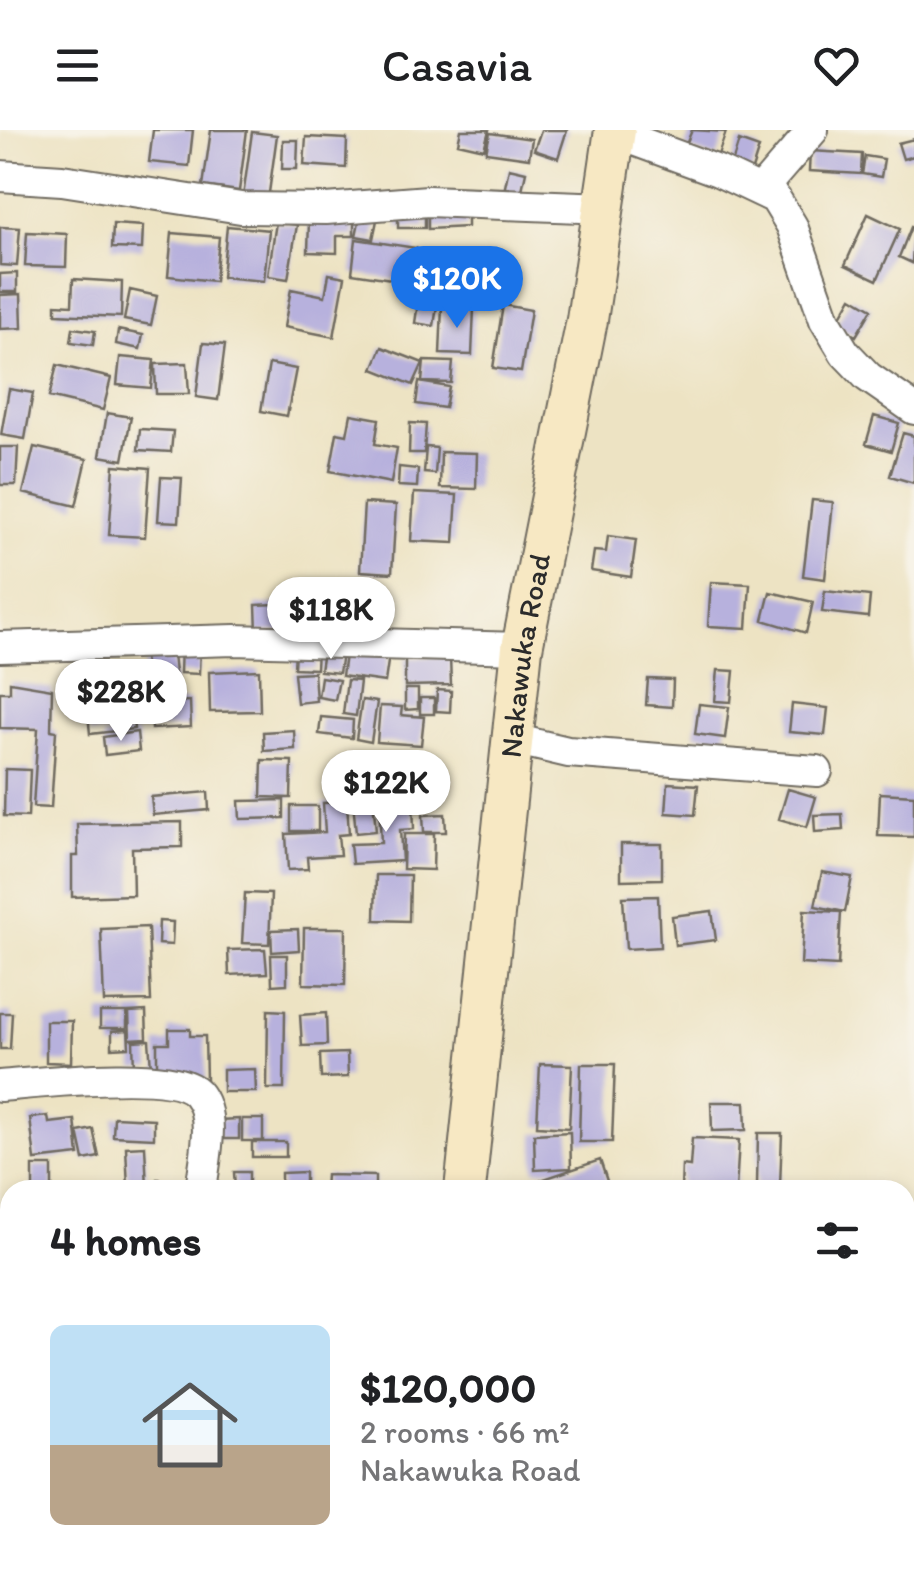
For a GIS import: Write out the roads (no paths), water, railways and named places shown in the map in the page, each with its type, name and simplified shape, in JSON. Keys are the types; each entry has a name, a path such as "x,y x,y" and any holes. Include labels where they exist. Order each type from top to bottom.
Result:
{"main road":[{"name":"Nakawuka Road","path":"466,1180 522,648 606,208 614,131"}],"street":[{"path":"762,189 813,130"},
{"path":"614,131 762,189 775,198 792,226 824,320 844,353 868,377 914,409"},
{"path":"0,176 62,180 241,208 326,209 428,201 606,208"},
{"path":"0,647 236,640 522,648"},
{"path":"513,738 568,752 817,771"},
{"path":"0,1086 168,1080 187,1085 199,1094 208,1116 202,1180"}]}
